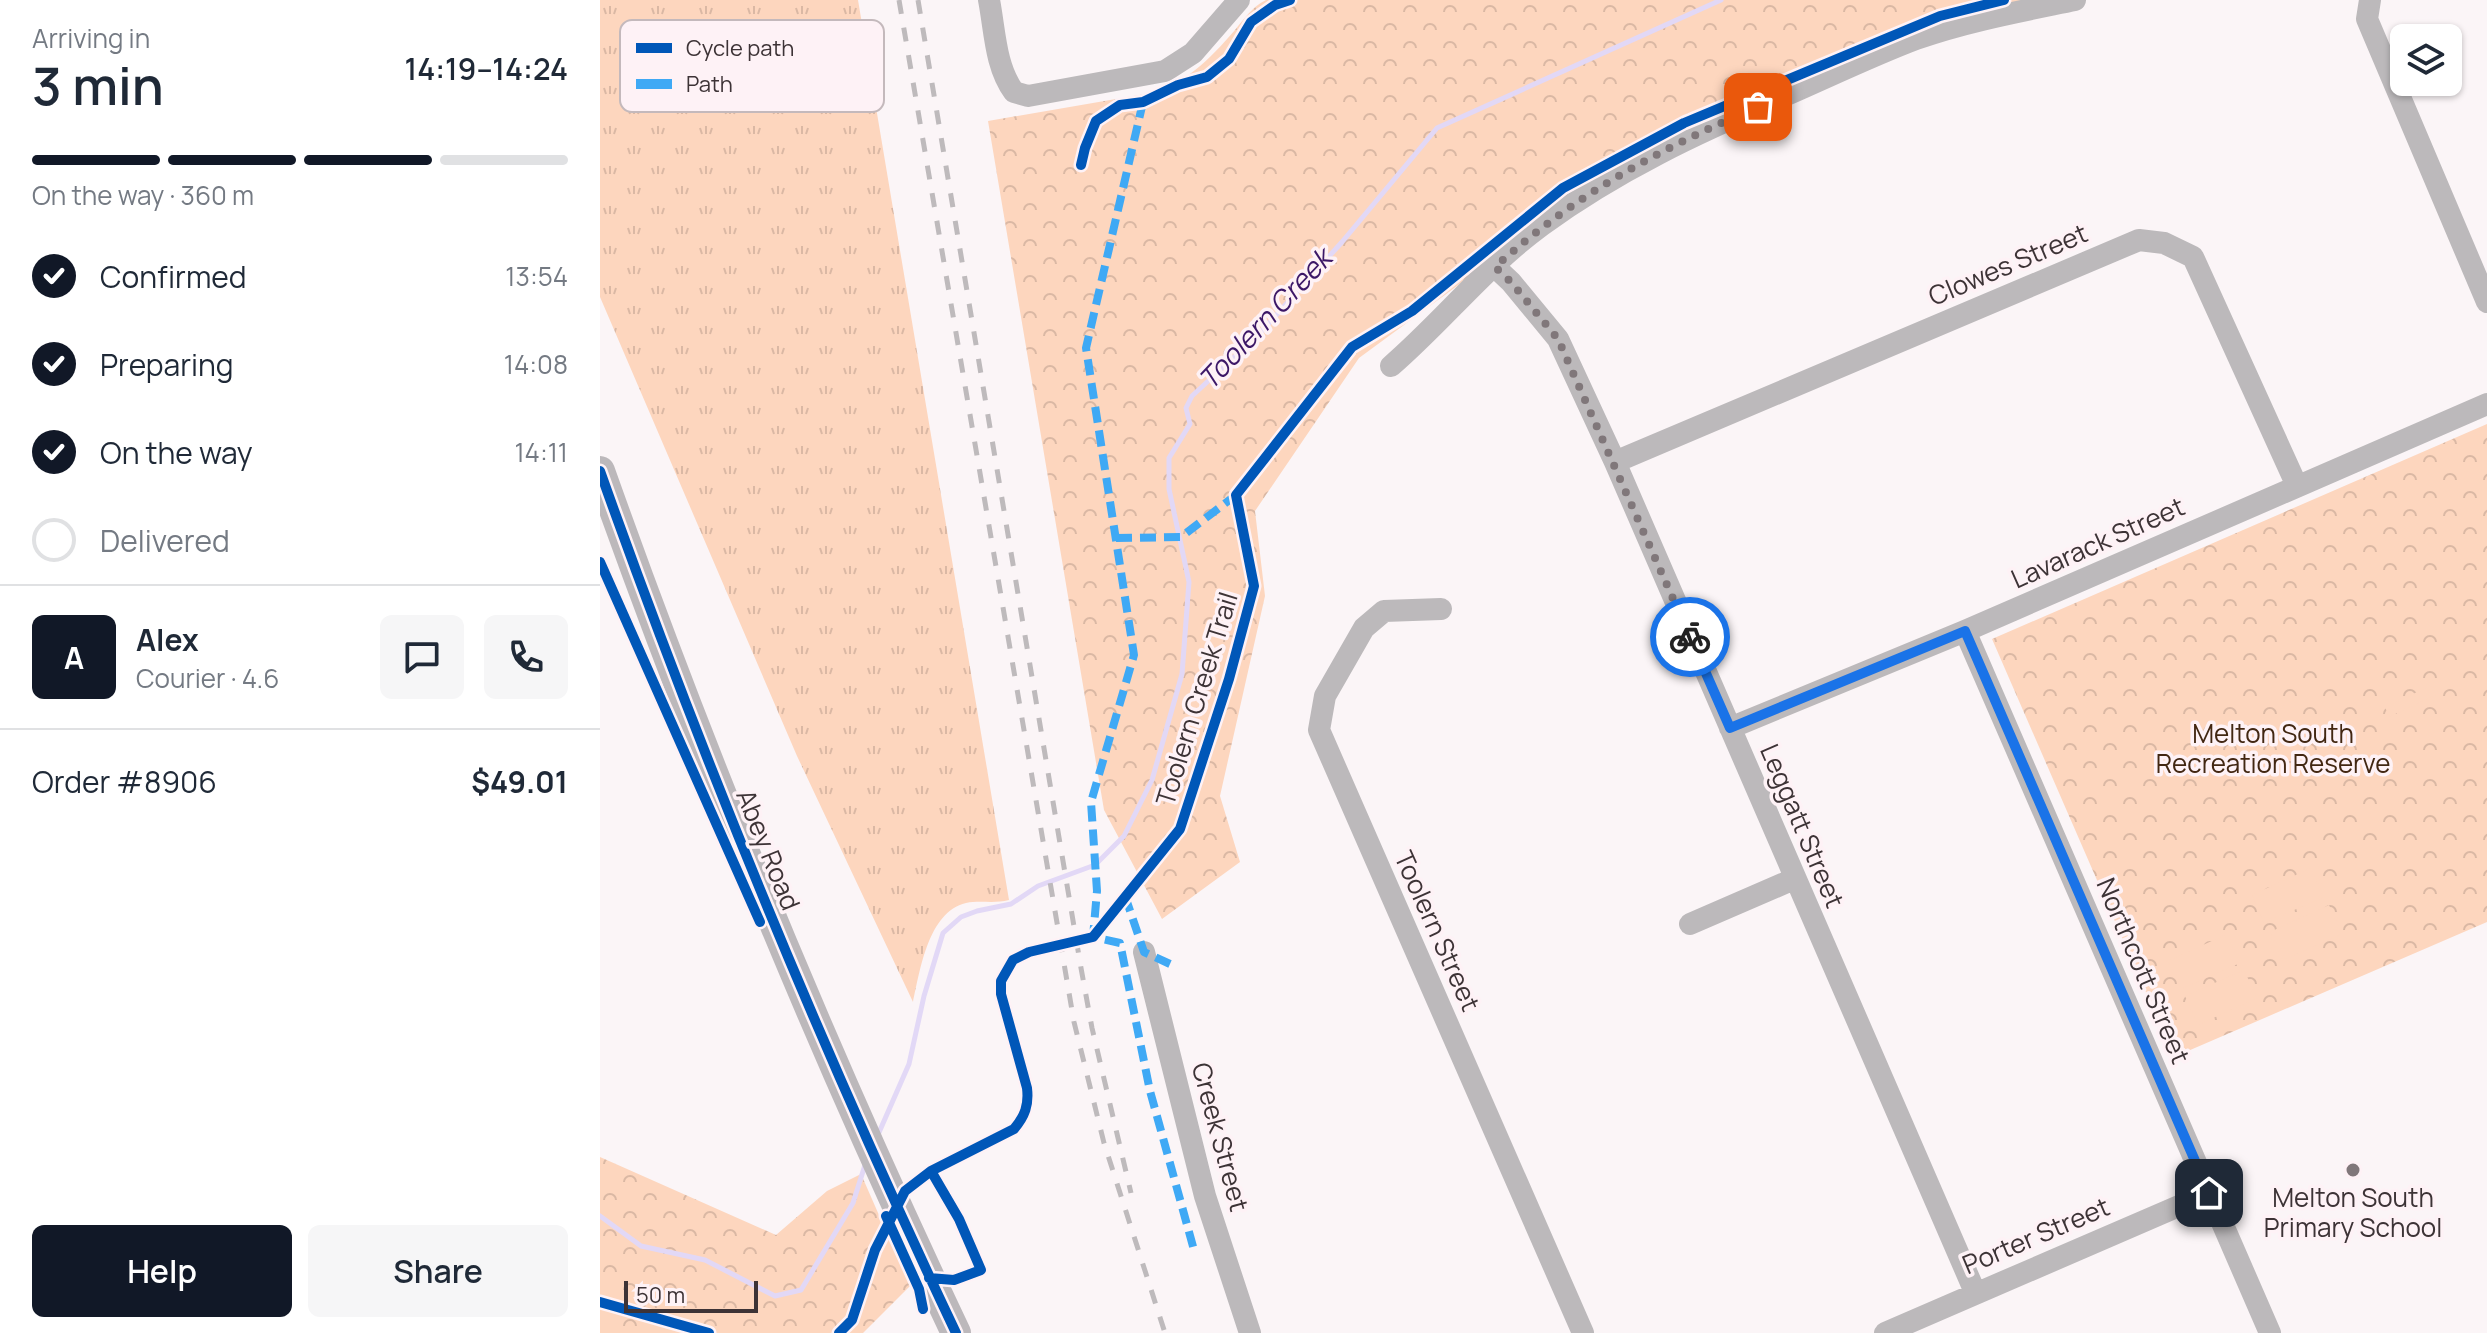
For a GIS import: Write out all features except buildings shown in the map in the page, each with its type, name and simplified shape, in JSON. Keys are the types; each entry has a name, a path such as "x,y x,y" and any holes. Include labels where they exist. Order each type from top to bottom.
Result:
{"street":[{"path":"989,0 1001,66 1007,82 1014,92 1028,96 1165,71 1193,53 1232,2"},
{"path":"1391,366 1539,227 1600,186 1651,157 1731,118 1917,39 2016,12 2075,0"},
{"path":"2370,0 2367,19 2487,302"},
{"name":"Clowes Street","path":"1615,462 2139,240 2164,243 2193,257 2297,486"},
{"name":"Leggatt Street","path":"1495,267 1558,339 1615,462 1975,1292"},
{"name":"Lavarack Street","path":"1730,728 1965,631 2487,404"},
{"name":"Abey Road","path":"600,471 679,687 838,1070 911,1239 956,1333"},
{"name":"Toolern Street","path":"1441,609 1384,611 1364,628 1325,696 1319,730 1583,1333"},
{"name":"Northcott Street","path":"1965,631 2270,1333"},
{"path":"1690,924 1794,879"},
{"name":"Creek Street","path":"1144,952 1205,1196 1250,1333"},
{"name":"Porter Street","path":"1885,1333 2209,1193"}],"green space":[{"path":"600,0 858,0 861,20 620,20 620,112 877,112 1009,900 966,903 943,918 928,944 913,1002 797,756 600,297"},
{"path":"1266,0 2031,0 1568,194 1457,286 1359,358 1255,511 1265,596 1220,796 1240,862 1162,919 1104,810 988,121 1145,94 1172,85 1205,62 1252,10"},
{"name":"Melton South Recreation Reserve","path":"2487,424 2487,922 2174,1057 1992,639"},
{"path":"2445,679 2450,688 2389,717 2385,707"},
{"path":"2311,868 2324,897 2264,923 2252,895"},
{"path":"2329,905 2342,934 2283,960 2270,932"},
{"path":"2227,934 2240,963 2181,989 2168,961"},
{"path":"2244,970 2257,998 2198,1025 2185,996"},
{"path":"600,1157 776,1235 827,1191 861,1174 910,1286 863,1333 600,1333"}],"waterway":[{"name":"Toolern Creek","path":"877,1137 909,1064 924,996 943,933 961,917 1011,904 1038,886 1095,865 1124,836 1152,780 1182,674 1189,582 1169,489 1169,458 1190,424 1186,408 1192,396 1260,333 1342,242 1437,128 1721,0"},
{"name":"Toolern Creek","path":"600,1216 641,1246 705,1260 775,1296 801,1290 853,1203 865,1165"}],"railway":[{"path":"899,0 1074,1022 1104,1143 1165,1333"},
{"path":"918,0 1081,968 1131,1193"}],"marked path":[{"path":"1143,102 1086,348 1134,655 1091,802 1097,891 1093,937 1120,943 1150,1091 1194,1250"},
{"path":"1116,538 1181,537 1236,495"},
{"path":"1125,896 1144,952 1170,964"}],"cycle path":[{"path":"1081,165 1096,121 1120,105 1143,102 1178,85 1207,77 1229,59 1251,22 1275,5 1290,0"},
{"name":"Toolern Creek Trail","path":"839,1333 852,1320 875,1250 905,1191 931,1171 1014,1129 1023,1115 1027,1105 1027,1088 1001,994 1001,981 1013,960 1029,952 1093,937 1180,829 1229,679 1254,586 1236,495 1352,347 1412,311 1563,188 1684,123 1940,16 2004,0"},
{"path":"600,471 681,690 767,906 859,1121 956,1333"},
{"path":"600,562 760,922"},
{"path":"929,1278 954,1280 981,1270 959,1219 931,1171"},
{"path":"886,1216 919,1289 923,1309"},
{"path":"600,1302 709,1333"}],"way so far":[{"path":"1690,637 1558,339 1495,267 1539,227 1600,186 1651,157 1758,107"}],"place":[{"name":"Melton South Primary School","path":"2353,1170"}],"route":[{"path":"1690,637 1730,728 1965,631 2209,1193"}]}
